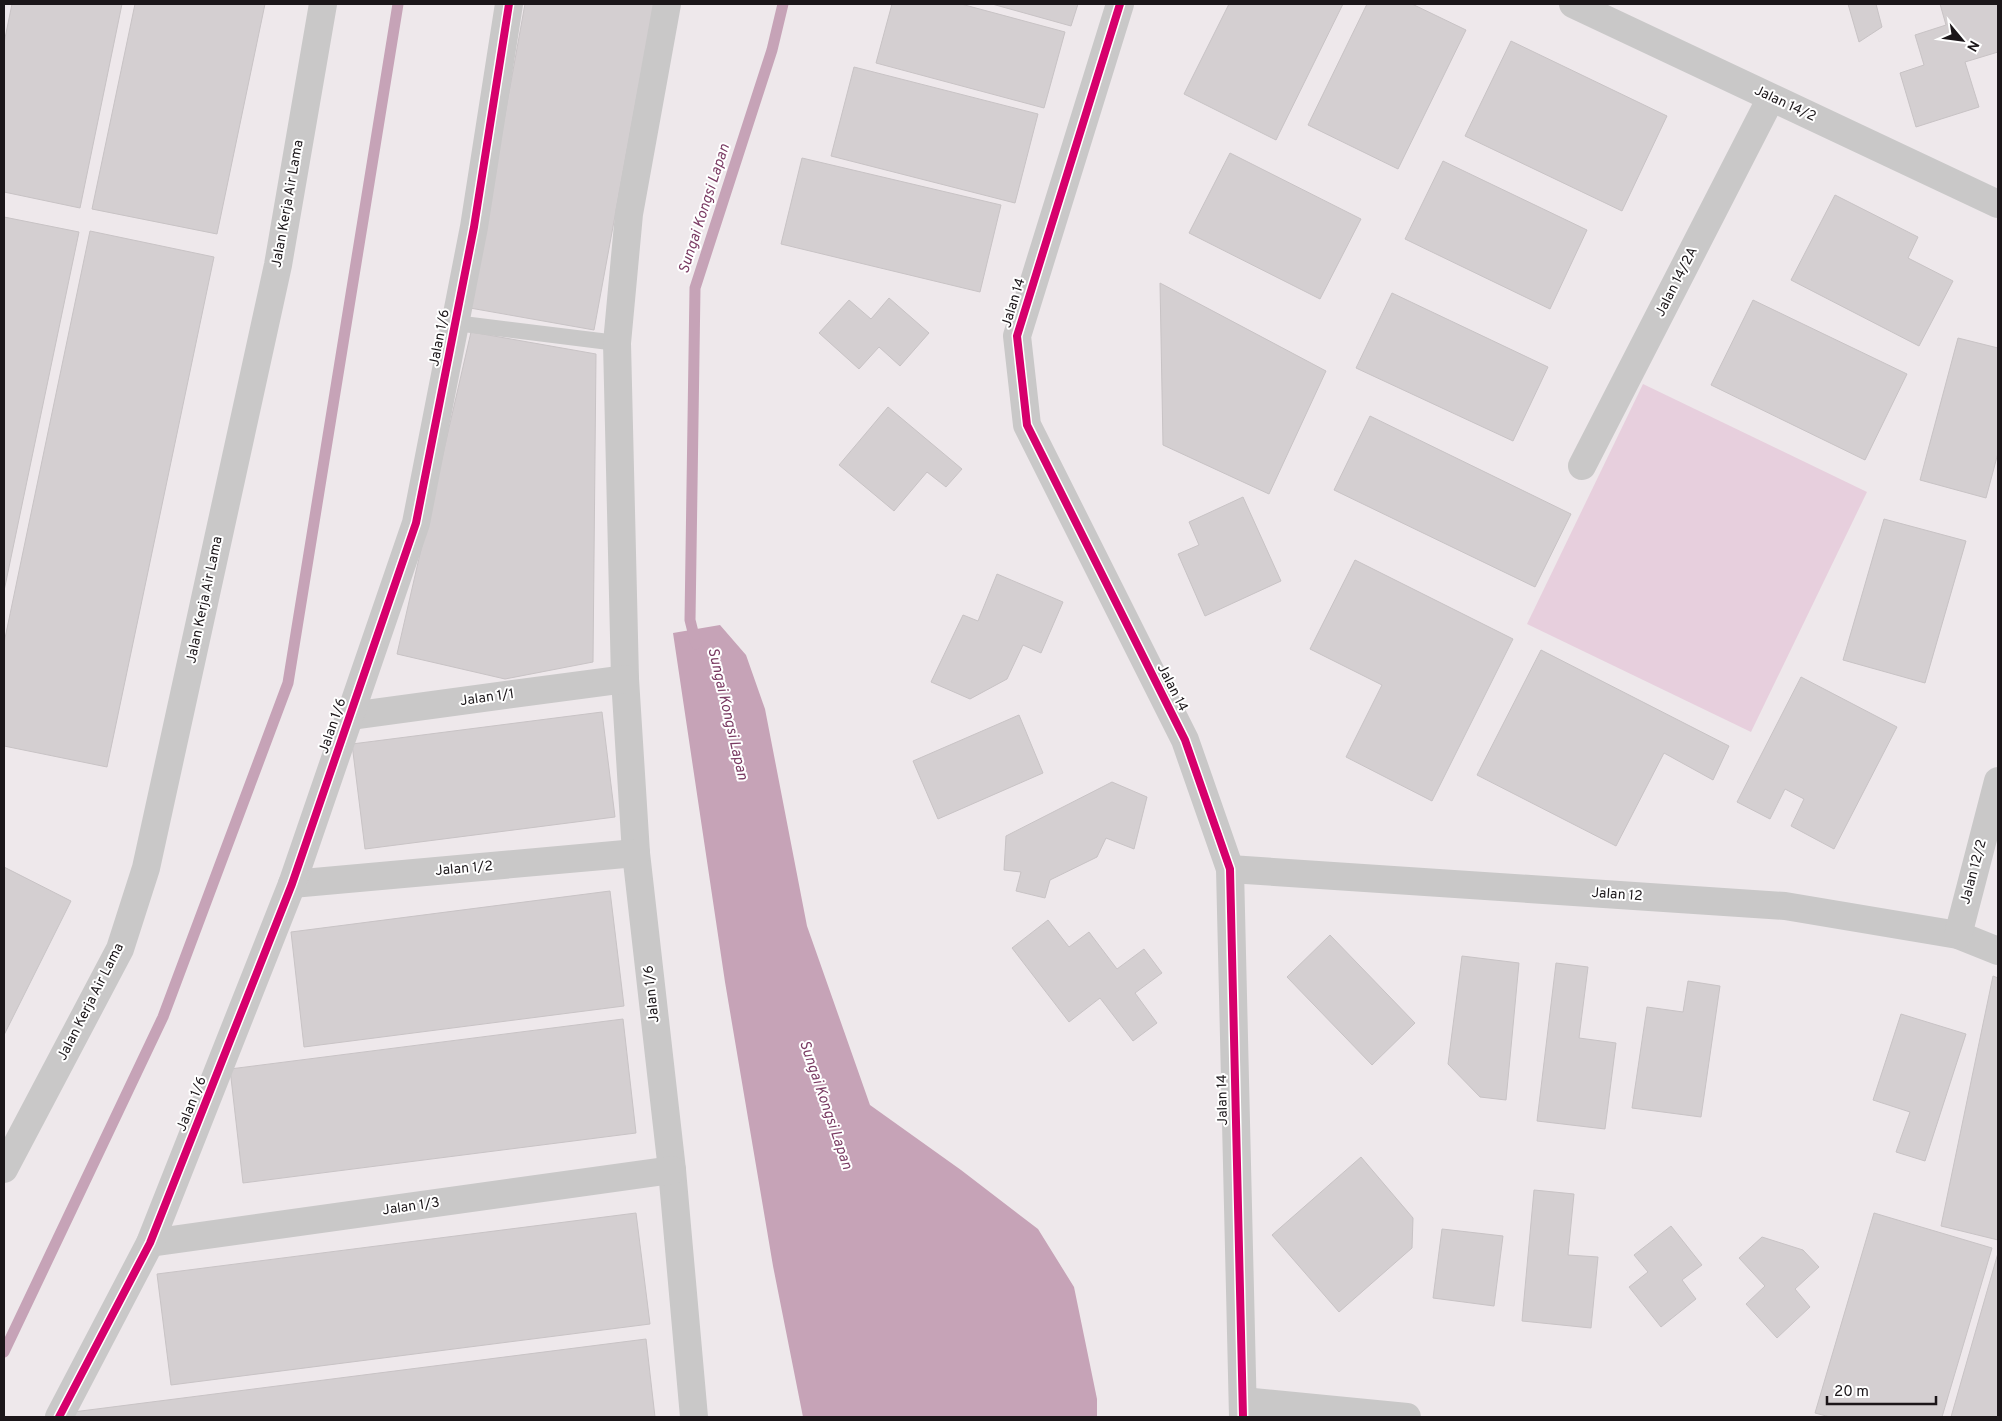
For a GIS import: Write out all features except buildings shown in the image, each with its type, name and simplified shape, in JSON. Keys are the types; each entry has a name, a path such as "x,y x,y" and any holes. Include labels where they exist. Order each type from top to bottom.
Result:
{"street":[{"name":"Jalan Kerja Air Lama","path":"4,1169 120,949 146,868 278,265 323,4"},
{"name":"Jalan 1/6","path":"59,1417 150,1243 292,884 416,523 474,227 509,4"},
{"name":"Jalan 1/6","path":"667,4 629,214 617,344 625,679 636,853 672,1170 694,1417"},
{"name":"Jalan 14","path":"1120,4 1017,336 1027,425 1185,740 1230,869 1243,1409"},
{"name":"Jalan 14/2","path":"1573,4 1998,204"},
{"name":"Jalan 14/2A","path":"1582,466 1772,98"},
{"name":"Jalan 1/1","path":"350,716 625,679"},
{"name":"Jalan 12/2","path":"1958,935 1998,781"},
{"name":"Jalan 1/2","path":"292,884 636,853"},
{"name":"Jalan 12","path":"1230,869 1785,906 1958,935 1998,951"},
{"name":"Jalan 1/3","path":"150,1243 672,1170"},
{"path":"1243,1409 1407,1417"}],"lane":[{"path":"455,323 617,344"}],"shaded area":[{"path":"1643,384 1867,492 1751,732 1527,624"}],"water":[{"path":"720,625 746,655 765,709 807,926 870,1105 961,1170 1038,1229 1074,1287 1097,1399 1097,1417 803,1417 773,1266 725,982 673,633"}],"waterway":[{"path":"4,1352 163,1017 288,683 398,4"},
{"name":"Sungai Kongsi Lapan","path":"696,644 690,620 695,288 772,50 783,4"}],"cycle path":[{"path":"59,1417 150,1243 292,884 416,523 474,227 509,4"},
{"path":"1120,4 1017,336 1027,425 1185,740 1230,869 1243,1417"}]}
